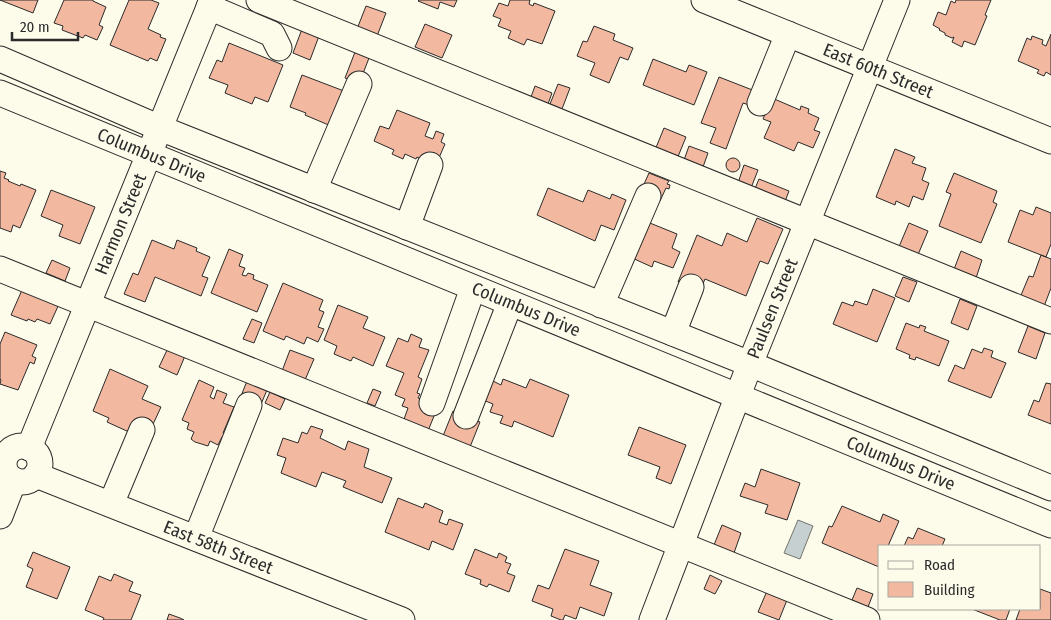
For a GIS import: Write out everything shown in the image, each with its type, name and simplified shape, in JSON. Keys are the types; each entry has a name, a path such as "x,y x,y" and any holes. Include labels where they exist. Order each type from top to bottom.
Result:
{"street":[{"path":"259,0 1051,322"},
{"name":"East 60th Street","path":"704,0 1051,141"},
{"name":"Paulsen Street","path":"652,620 750,364 897,0"},
{"path":"211,4 272,34 279,48"},
{"name":"Harmon Street","path":"14,468 39,468 36,452 29,448 211,4"},
{"path":"769,102 796,38"},
{"name":"Columbus Drive","path":"0,59 160,128 750,364 1051,488"},
{"path":"314,190 359,84"},
{"name":"Columbus Drive","path":"0,93 1051,525"},
{"path":"407,227 430,166"},
{"path":"601,304 648,196"},
{"path":"0,270 867,620"},
{"path":"673,334 691,287"},
{"path":"432,404 473,288"},
{"path":"466,416 510,303"},
{"path":"196,538 248,404"},
{"path":"111,504 142,430"},
{"path":"0,516 14,468"},
{"name":"East 58th Street","path":"14,468 111,504 402,620"}],"shaded area":[{"path":"798,520 813,526 800,559 784,553"}],"building":[{"path":"0,0 38,0 33,13"},
{"path":"64,0 93,0 106,7 99,25 103,27 97,40 85,35 83,38 62,30 63,26 54,23"},
{"path":"129,0 151,0 159,3 148,29 166,39 157,61 150,58 148,61 110,45"},
{"path":"419,0 457,0 454,7 440,2 438,9"},
{"path":"510,0 530,0 529,4 533,6 534,3 555,11 542,44 527,39 524,45 508,38 511,31 498,26 501,19 493,16 499,3 508,6"},
{"path":"956,0 991,0 985,15 987,16 975,45 964,41 962,47 952,42 954,37 945,35 945,33 933,25 938,12 946,15 951,1 955,3"},
{"path":"366,6 386,13 377,36 357,29"},
{"path":"425,24 452,35 442,58 415,47"},
{"path":"594,26 615,34 613,40 633,48 628,60 620,57 609,83 590,75 595,63 577,56 583,41 587,42"},
{"path":"302,29 319,36 310,60 293,53"},
{"path":"1051,34 1051,75 1046,72 1044,76 1037,73 1039,70 1018,61 1027,38 1031,40 1032,36 1043,40 1042,44 1046,46"},
{"path":"229,43 283,65 268,102 255,97 252,104 225,93 228,85 209,78 217,60 222,62"},
{"path":"355,52 369,58 359,84 345,78"},
{"path":"653,59 686,72 689,65 707,72 694,105 643,85"},
{"path":"302,75 344,91 331,126 290,107"},
{"path":"719,77 755,91 749,105 743,103 726,149 710,143 716,128 701,123"},
{"path":"558,84 570,88 562,109 550,104"},
{"path":"535,86 552,93 548,104 531,97"},
{"path":"772,98 800,110 801,106 809,109 808,113 819,118 814,130 820,132 813,148 798,142 794,151 764,138 771,122 763,119"},
{"path":"397,110 430,123 425,136 433,139 436,131 444,134 441,142 445,144 435,167 417,157 416,159 405,154 403,159 392,154 394,150 374,141 380,126 389,129"},
{"path":"664,128 686,137 677,159 655,150"},
{"path":"689,146 708,153 703,167 684,160"},
{"path":"895,149 915,157 912,163 926,168 922,180 929,183 923,200 913,196 909,207 896,201 895,205 876,197"},
{"path":"730,158 736,158 740,165 736,172 730,172 726,168 726,162"},
{"path":"744,165 758,170 751,188 738,183"},
{"path":"0,171 6,173 4,178 8,181 36,190 20,228 13,225 11,232 0,228"},
{"path":"649,173 669,181 667,184 670,185 669,189 666,188 660,201 640,193"},
{"path":"954,173 997,191 993,202 997,204 981,243 939,226 951,194 946,192"},
{"path":"759,179 789,191 784,204 754,191"},
{"path":"548,188 583,202 588,190 610,199 612,194 626,200 614,230 601,225 595,241 537,215"},
{"path":"51,190 95,207 80,244 59,236 63,225 41,216"},
{"path":"1036,207 1051,213 1051,244 1046,257 1008,242 1020,210 1033,215"},
{"path":"757,218 783,229 768,264 760,261 746,296 705,279 700,291 678,282 697,235 722,246 727,233 747,242"},
{"path":"645,221 677,234 672,248 680,252 673,268 654,261 652,267 630,257"},
{"path":"909,223 928,231 917,257 898,249"},
{"path":"152,240 174,249 177,240 197,248 196,251 210,257 202,276 208,278 201,296 155,277 145,302 124,294 133,273 138,275"},
{"path":"229,249 243,255 239,266 245,268 242,275 246,276 248,273 254,275 253,279 268,285 257,312 211,293"},
{"path":"961,251 982,260 975,281 953,272"},
{"path":"1041,255 1051,259 1051,288 1043,309 1019,300 1029,276 1033,277"},
{"path":"52,260 70,268 65,281 46,273"},
{"path":"903,277 917,282 909,302 895,296"},
{"path":"283,283 323,300 319,310 324,312 318,327 324,329 318,342 307,337 304,344 286,336 284,340 263,331"},
{"path":"873,289 895,298 877,342 833,324 842,302 853,306 855,301 867,305"},
{"path":"22,290 59,304 50,324 37,319 35,322 28,319 27,321 11,315"},
{"path":"960,299 977,306 968,330 951,323"},
{"path":"338,305 368,317 363,328 385,337 373,366 353,357 351,361 334,354 337,346 324,340"},
{"path":"252,319 262,323 254,343 243,339"},
{"path":"906,323 919,328 920,325 926,327 924,331 949,341 939,366 916,357 915,360 909,358 910,355 896,349"},
{"path":"1028,326 1045,333 1036,359 1018,352"},
{"path":"5,332 37,345 32,356 36,358 34,364 30,362 18,390 0,384 0,344"},
{"path":"411,334 422,339 419,347 429,350 418,377 422,379 417,393 420,394 418,398 438,406 428,431 403,422 408,408 402,406 405,399 395,395 404,373 386,366 398,338 408,342"},
{"path":"168,348 185,356 177,375 159,367"},
{"path":"984,348 993,351 991,357 1006,363 991,398 948,381 955,365 964,369 972,349 982,353"},
{"path":"290,350 314,359 305,380 282,371"},
{"path":"110,369 148,386 142,399 161,407 149,433 129,432 107,422 109,418 93,411"},
{"path":"503,379 526,388 530,379 569,395 553,437 514,421 512,427 500,423 503,416 490,412 493,404 483,400 491,380 501,385"},
{"path":"199,380 214,387 210,397 214,399 217,390 227,394 223,403 234,407 223,433 226,434 218,445 210,441 208,446 195,442 191,439 194,432 187,429 189,423 182,420"},
{"path":"247,381 267,390 259,409 239,401"},
{"path":"1046,383 1051,384 1051,424 1028,415 1034,400 1039,402"},
{"path":"373,389 381,392 375,406 367,403"},
{"path":"270,392 285,399 280,410 265,403"},
{"path":"453,411 480,422 470,447 443,436"},
{"path":"311,426 323,430 320,438 345,450 348,441 369,449 364,467 392,478 382,503 343,487 346,481 322,472 316,487 281,473 286,458 277,455 283,438 298,443 302,432 307,434"},
{"path":"639,427 686,445 671,484 656,478 660,467 628,455"},
{"path":"761,469 800,483 787,520 765,513 768,505 740,496 745,483 755,487"},
{"path":"398,498 423,508 425,503 443,511 439,522 447,525 449,519 463,524 453,550 432,541 429,550 385,532"},
{"path":"842,506 880,522 883,514 899,521 888,545 878,545 878,567 822,543 829,526 832,527"},
{"path":"722,525 741,533 734,553 714,545"},
{"path":"918,528 945,539 942,545 904,545 908,537 913,539"},
{"path":"475,549 497,558 499,553 507,557 505,562 511,564 507,573 515,576 509,592 489,584 487,587 480,584 481,580 465,574"},
{"path":"565,549 599,561 590,585 612,593 604,616 580,607 576,619 565,615 563,620 561,620 551,616 553,609 532,601 538,585 549,589"},
{"path":"33,552 70,567 57,599 26,587 33,569 27,566"},
{"path":"114,574 133,582 129,591 141,595 131,620 103,620 104,618 85,610 99,576 111,581"},
{"path":"710,575 722,581 715,594 704,589"},
{"path":"857,588 873,594 868,607 852,600"},
{"path":"1041,589 1051,593 1051,620 1016,620 1020,610 1041,610"},
{"path":"767,591 787,600 779,620 758,612"},
{"path":"975,610 1010,610 1006,620 1000,620"},
{"path":"169,614 180,618 184,620 167,620"}]}
